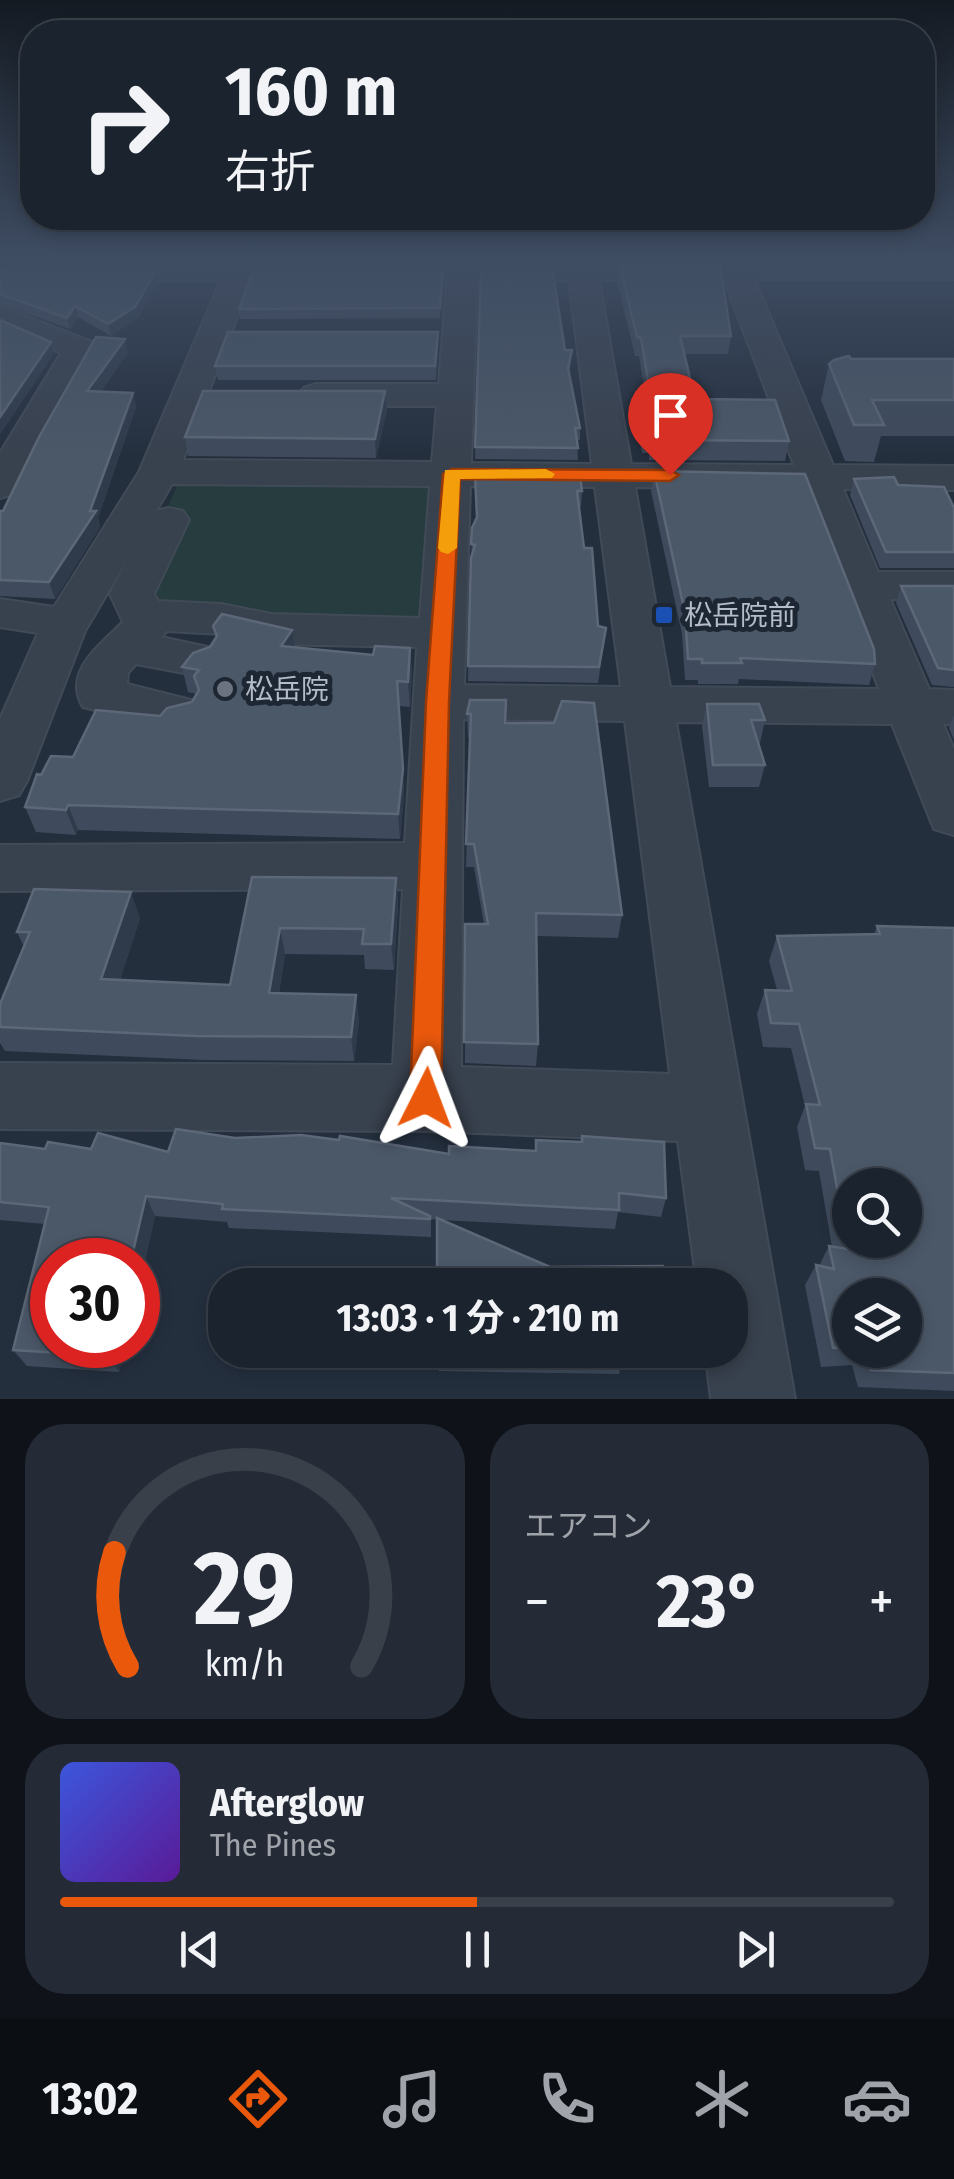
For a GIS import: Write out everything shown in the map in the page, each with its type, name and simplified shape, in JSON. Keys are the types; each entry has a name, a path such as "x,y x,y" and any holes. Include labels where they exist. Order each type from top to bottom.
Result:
{"street":[{"path":"0,486 80,349 26,325"},
{"path":"0,782 66,624 159,472 215,325"},
{"path":"426,1098 438,702 456,395 440,332 442,325"},
{"path":"591,325 752,1399"},
{"path":"756,325 859,585 931,707 954,814"},
{"path":"212,333 250,332"},
{"path":"188,395 227,395"},
{"path":"284,395 456,395"},
{"path":"159,472 954,478"},
{"path":"140,632 141,615 132,594 168,520"},
{"path":"859,585 954,586"},
{"path":"0,613 66,624"},
{"path":"152,716 101,695 104,669 140,632 222,619 271,629 443,633"},
{"path":"140,632 195,660"},
{"path":"438,702 931,707"},
{"path":"0,868 435,866"},
{"path":"0,1096 426,1098 708,1108"}],"green space":[{"path":"178,484 436,486 424,621 146,612 165,513"}],"building":[{"path":"0,325 12,325 51,342 0,417"},
{"path":"479,325 561,325 565,350 572,350 568,368 580,428 575,428 578,448 475,447"},
{"path":"634,325 729,325 731,336 680,336 695,399 775,400 789,441 652,440 651,433 644,433 637,398 651,399 641,338 637,337"},
{"path":"228,332 438,332 435,366 215,366"},
{"path":"96,337 125,339 87,391 133,393 90,511 96,511 49,582 0,580 0,511"},
{"path":"849,356 954,359 954,400 872,400 884,425 854,425 829,364"},
{"path":"203,391 385,391 375,439 185,437"},
{"path":"654,471 805,474 874,649 875,664 740,658 742,663 702,663 702,659 688,659 685,613"},
{"path":"475,475 580,476 582,491 577,491 584,548 592,548 598,626 606,628 599,667 468,666 471,558 475,545 471,544 477,517"},
{"path":"894,477 898,485 944,487 954,508 954,552 886,552 854,479"},
{"path":"901,586 954,586 954,670 938,668"},
{"path":"222,614 292,630 281,646 373,655 375,646 410,648 408,682 397,681 403,769 398,814 25,807 37,774 41,775 51,756 73,757 96,710 160,716 167,708 192,702 199,690 194,676 199,670 182,667 193,653 210,647 217,636 213,626"},
{"path":"470,700 506,700 505,723 554,723 562,701 594,703 622,915 536,913 538,1044 464,1042 465,924 488,924 474,844 466,844"},
{"path":"707,704 759,704 765,720 751,720 765,765 713,765"},
{"path":"252,877 396,878 391,944 362,944 364,929 280,928 269,993 356,995 351,1037 196,1036 0,1027 0,1004 30,932 17,932 34,889 131,892 101,979 230,985"},
{"path":"877,926 954,928 954,1373 871,1370 922,1368 922,1278 832,1278 832,1343 816,1265 834,1269 829,1246 832,1258 922,1258 922,1168 833,1168 830,1149 815,1148 806,1104 820,1105 799,1024 771,1023 765,990 792,991 777,936 880,934"},
{"path":"176,1129 235,1138 301,1135 339,1140 340,1136 449,1154 449,1146 536,1151 536,1140 582,1142 582,1136 664,1142 666,1198 619,1193 619,1210 391,1198 430,1219 222,1209 223,1204 146,1196 136,1238 41,1238 49,1207 0,1202 0,1143 45,1149 48,1142 91,1149 98,1133 168,1152"},
{"path":"437,1218 550,1267 663,1268 437,1268"},
{"path":"30,1282 30,1351 13,1350"}],"slow traffic":[{"path":"448,548 452,474 546,474"}],"place":[{"name":"松岳院前","path":"664,615"},
{"name":"松岳院","path":"225,689"}],"route":[{"path":"426,1098 438,702 452,474 670,475"}]}
